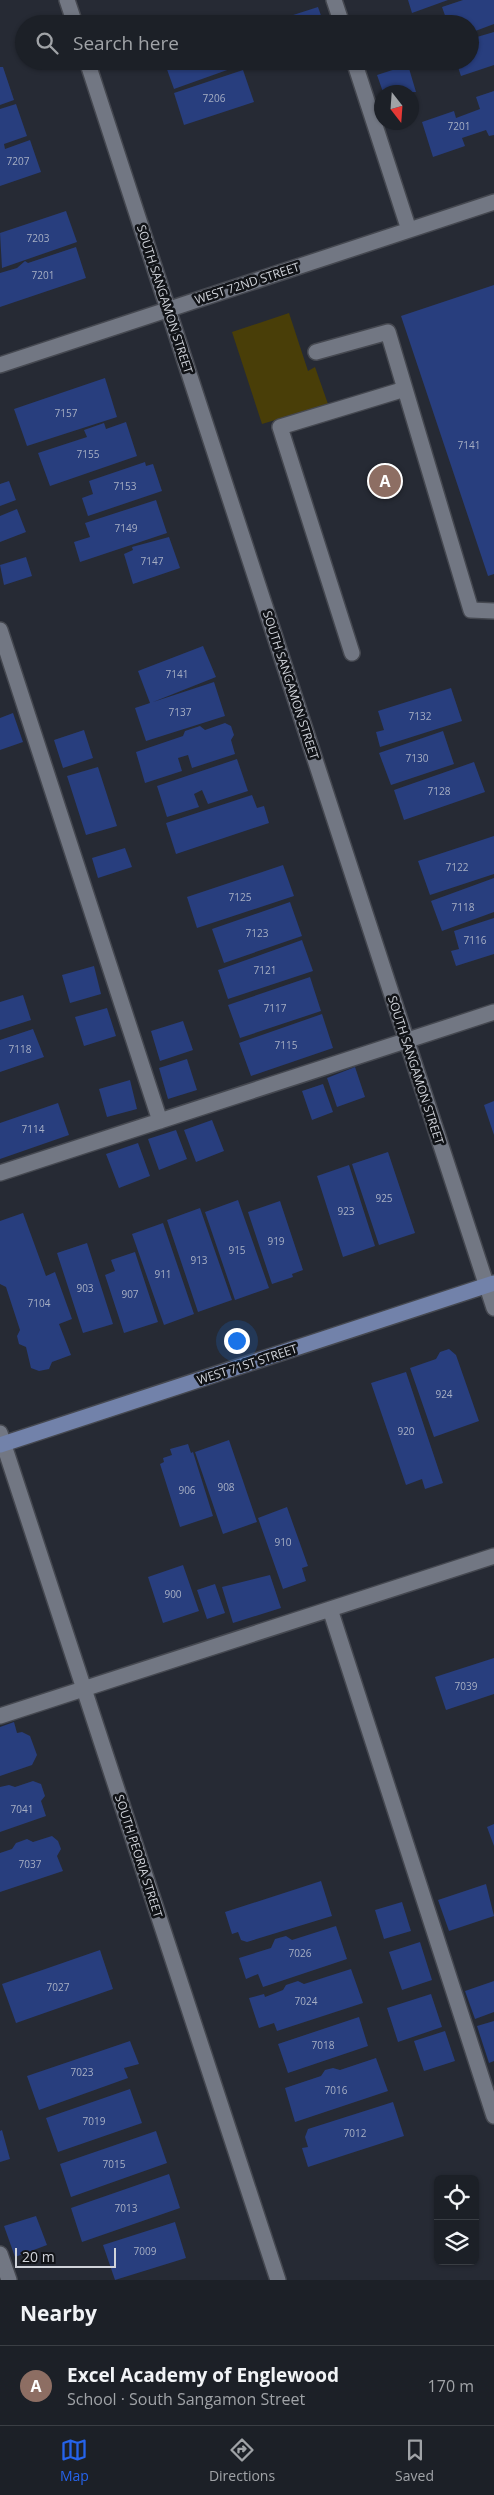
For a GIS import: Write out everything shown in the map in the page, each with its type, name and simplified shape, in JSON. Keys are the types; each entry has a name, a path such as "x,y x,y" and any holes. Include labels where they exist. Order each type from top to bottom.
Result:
{"main road":[{"name":"WEST 71ST STREET","path":"1,1440 490,1284"}],"street":[{"path":"67,0 72,15"},
{"path":"334,0 339,15"},
{"name":"SOUTH SANGAMON STREET","path":"90,70 406,1040 490,1284 494,1308"},
{"path":"357,70 409,230"},
{"name":"WEST 72ND STREET","path":"0,364 494,202"},
{"path":"316,352 388,332 472,610 494,611"},
{"path":"352,653 280,427 406,389"},
{"path":"0,630 160,1121"},
{"path":"0,1173 494,1012"},
{"name":"SOUTH PEORIA STREET","path":"1,1440 278,2280"},
{"path":"0,1716 494,1556"},
{"path":"330,1609 494,2116"},
{"path":"0,2254 8,2280"}],"shaded area":[{"path":"289,313 308,371 315,367 328,404 262,424 232,332"}],"building":[{"path":"408,0 448,0 412,13"},
{"path":"463,0 494,0 494,24 479,30 479,15 445,15 442,7"},
{"path":"318,7 321,15 293,15"},
{"path":"494,32 494,65 479,70 479,36"},
{"path":"0,67 3,67 14,100 0,105"},
{"path":"167,70 227,70 174,89"},
{"path":"243,70 254,102 184,125 174,93"},
{"path":"392,70 409,70 414,85 381,85 377,75"},
{"path":"459,70 479,70 461,76"},
{"path":"494,91 494,135 489,136 486,130 462,138 465,146 433,157 422,122 454,111 456,118 480,109 476,97"},
{"path":"16,104 27,136 4,144 5,149 30,140 41,172 0,186 0,109"},
{"path":"66,211 77,242 2,268 0,233"},
{"path":"76,247 86,278 0,307 0,273 17,268 25,261 28,263"},
{"path":"494,285 494,574 488,576 401,316"},
{"path":"105,378 117,417 27,446 14,409"},
{"path":"126,422 137,456 50,486 38,453 87,437 84,430 104,423 106,429"},
{"path":"145,462 146,466 153,464 162,491 88,516 82,498 93,494 89,481"},
{"path":"9,481 16,500 0,506 0,484"},
{"path":"156,500 167,533 80,562 74,542 90,537 85,523"},
{"path":"17,509 26,532 0,542 0,516"},
{"path":"169,537 180,568 133,584 124,554 133,550 132,547"},
{"path":"26,557 32,576 4,585 0,565"},
{"path":"203,646 216,677 153,702 214,682 225,716 146,741 135,708 150,703 138,671"},
{"path":"451,688 462,721 380,747 376,732 384,730 378,711"},
{"path":"13,713 23,742 0,750 0,718"},
{"path":"225,723 231,726 234,735 231,740 235,754 192,768 188,755 178,758 182,771 145,783 136,752 183,736 185,731 200,726 205,730"},
{"path":"84,730 93,758 63,768 54,740"},
{"path":"443,731 454,764 391,785 379,753"},
{"path":"237,759 248,791 208,804 202,790 194,794 199,807 167,817 157,786"},
{"path":"474,762 485,792 404,820 394,790"},
{"path":"98,767 117,826 86,835 67,776"},
{"path":"252,795 257,808 264,806 269,823 176,854 166,823"},
{"path":"494,836 494,874 430,895 418,861"},
{"path":"125,848 132,867 98,878 92,858"},
{"path":"283,865 294,896 197,928 187,897"},
{"path":"494,878 494,912 442,931 431,901"},
{"path":"290,902 302,936 224,963 212,929"},
{"path":"494,918 494,954 456,966 451,951 459,949 454,931"},
{"path":"302,940 313,971 228,999 218,970"},
{"path":"94,966 101,994 70,1003 62,975"},
{"path":"310,977 321,1011 240,1038 228,1005"},
{"path":"23,995 31,1020 0,1030 0,1002"},
{"path":"107,1008 116,1036 84,1046 75,1017"},
{"path":"322,1014 333,1048 251,1076 239,1043"},
{"path":"183,1021 193,1050 160,1061 151,1031"},
{"path":"33,1029 44,1057 0,1072 0,1040"},
{"path":"187,1059 197,1090 168,1099 159,1068"},
{"path":"355,1067 365,1097 337,1107 327,1078"},
{"path":"130,1080 137,1109 107,1117 99,1089"},
{"path":"323,1084 333,1112 312,1120 302,1091"},
{"path":"494,1101 494,1135 484,1105"},
{"path":"58,1103 69,1135 0,1159 0,1123"},
{"path":"212,1120 224,1151 196,1162 184,1130"},
{"path":"176,1130 187,1159 159,1170 148,1139"},
{"path":"138,1143 150,1176 119,1188 106,1154"},
{"path":"388,1152 415,1233 379,1245 352,1164"},
{"path":"349,1165 375,1246 343,1257 317,1176"},
{"path":"238,1200 269,1288 235,1300 205,1212"},
{"path":"280,1201 303,1270 292,1274 293,1277 272,1284 248,1212"},
{"path":"200,1208 232,1300 198,1312 167,1220"},
{"path":"23,1213 46,1276 55,1272 72,1319 59,1324 71,1355 52,1362 49,1369 39,1371 31,1368 26,1347 19,1344 17,1336 20,1330 6,1287 0,1284 0,1221"},
{"path":"163,1223 194,1314 164,1325 132,1234"},
{"path":"87,1243 113,1324 83,1333 57,1253"},
{"path":"135,1252 158,1322 124,1333 105,1275 115,1271 111,1260"},
{"path":"449,1349 456,1355 479,1421 434,1437 410,1368 436,1359 440,1352"},
{"path":"406,1372 443,1483 425,1489 422,1479 406,1485 371,1383"},
{"path":"229,1440 257,1522 223,1534 195,1452"},
{"path":"188,1444 191,1453 193,1452 213,1516 180,1527 160,1464 164,1462 163,1458 172,1455 170,1449"},
{"path":"287,1507 308,1566 302,1568 306,1581 283,1589 258,1518"},
{"path":"183,1565 199,1611 163,1623 148,1577"},
{"path":"270,1575 281,1608 233,1623 222,1587"},
{"path":"215,1584 225,1613 207,1619 197,1590"},
{"path":"494,1658 494,1694 446,1710 435,1677"},
{"path":"14,1722 17,1733 22,1732 30,1736 37,1755 32,1765 0,1776 0,1727"},
{"path":"33,1781 41,1784 45,1796 41,1801 46,1816 0,1832 0,1787 9,1785 15,1787"},
{"path":"494,1824 494,1846 487,1827"},
{"path":"52,1836 58,1841 61,1849 57,1856 63,1871 0,1892 0,1853 12,1849 16,1843 27,1839 33,1842"},
{"path":"321,1881 332,1916 247,1942 241,1940 238,1932 232,1934 225,1912"},
{"path":"486,1884 494,1916 449,1931 438,1900"},
{"path":"402,1902 411,1931 384,1939 375,1910"},
{"path":"336,1926 347,1959 263,1987 258,1974 246,1979 239,1958 271,1948 275,1939 286,1936 292,1940"},
{"path":"420,1942 432,1980 402,1990 389,1952"},
{"path":"100,1950 113,1989 16,2023 2,1984"},
{"path":"351,1969 363,2003 277,2031 274,2023 259,2028 249,1998 264,1994 265,1997 283,1990 286,1985 298,1981 304,1984"},
{"path":"494,1981 494,2012 475,2019 465,1991"},
{"path":"431,1994 442,2027 398,2042 387,2008"},
{"path":"359,2017 368,2046 288,2073 278,2044"},
{"path":"494,2021 494,2061 489,2063 477,2026"},
{"path":"445,2031 455,2061 424,2071 414,2041"},
{"path":"130,2041 139,2064 124,2068 128,2078 39,2110 27,2076"},
{"path":"376,2058 388,2091 295,2122 285,2088 321,2076 325,2070 333,2068 340,2070"},
{"path":"130,2089 142,2123 58,2152 46,2118"},
{"path":"393,2102 404,2136 308,2167 302,2148 308,2147 305,2137 308,2129"},
{"path":"2,2130 10,2159 0,2162 0,2131"},
{"path":"156,2131 167,2163 71,2197 60,2164"},
{"path":"169,2174 180,2208 82,2242 71,2208"},
{"path":"36,2216 47,2245 15,2257 4,2226"},
{"path":"175,2222 186,2258 115,2280 103,2245"}],"place":[{"name":"Excel Academy of Englewood","path":"385,481"}]}
